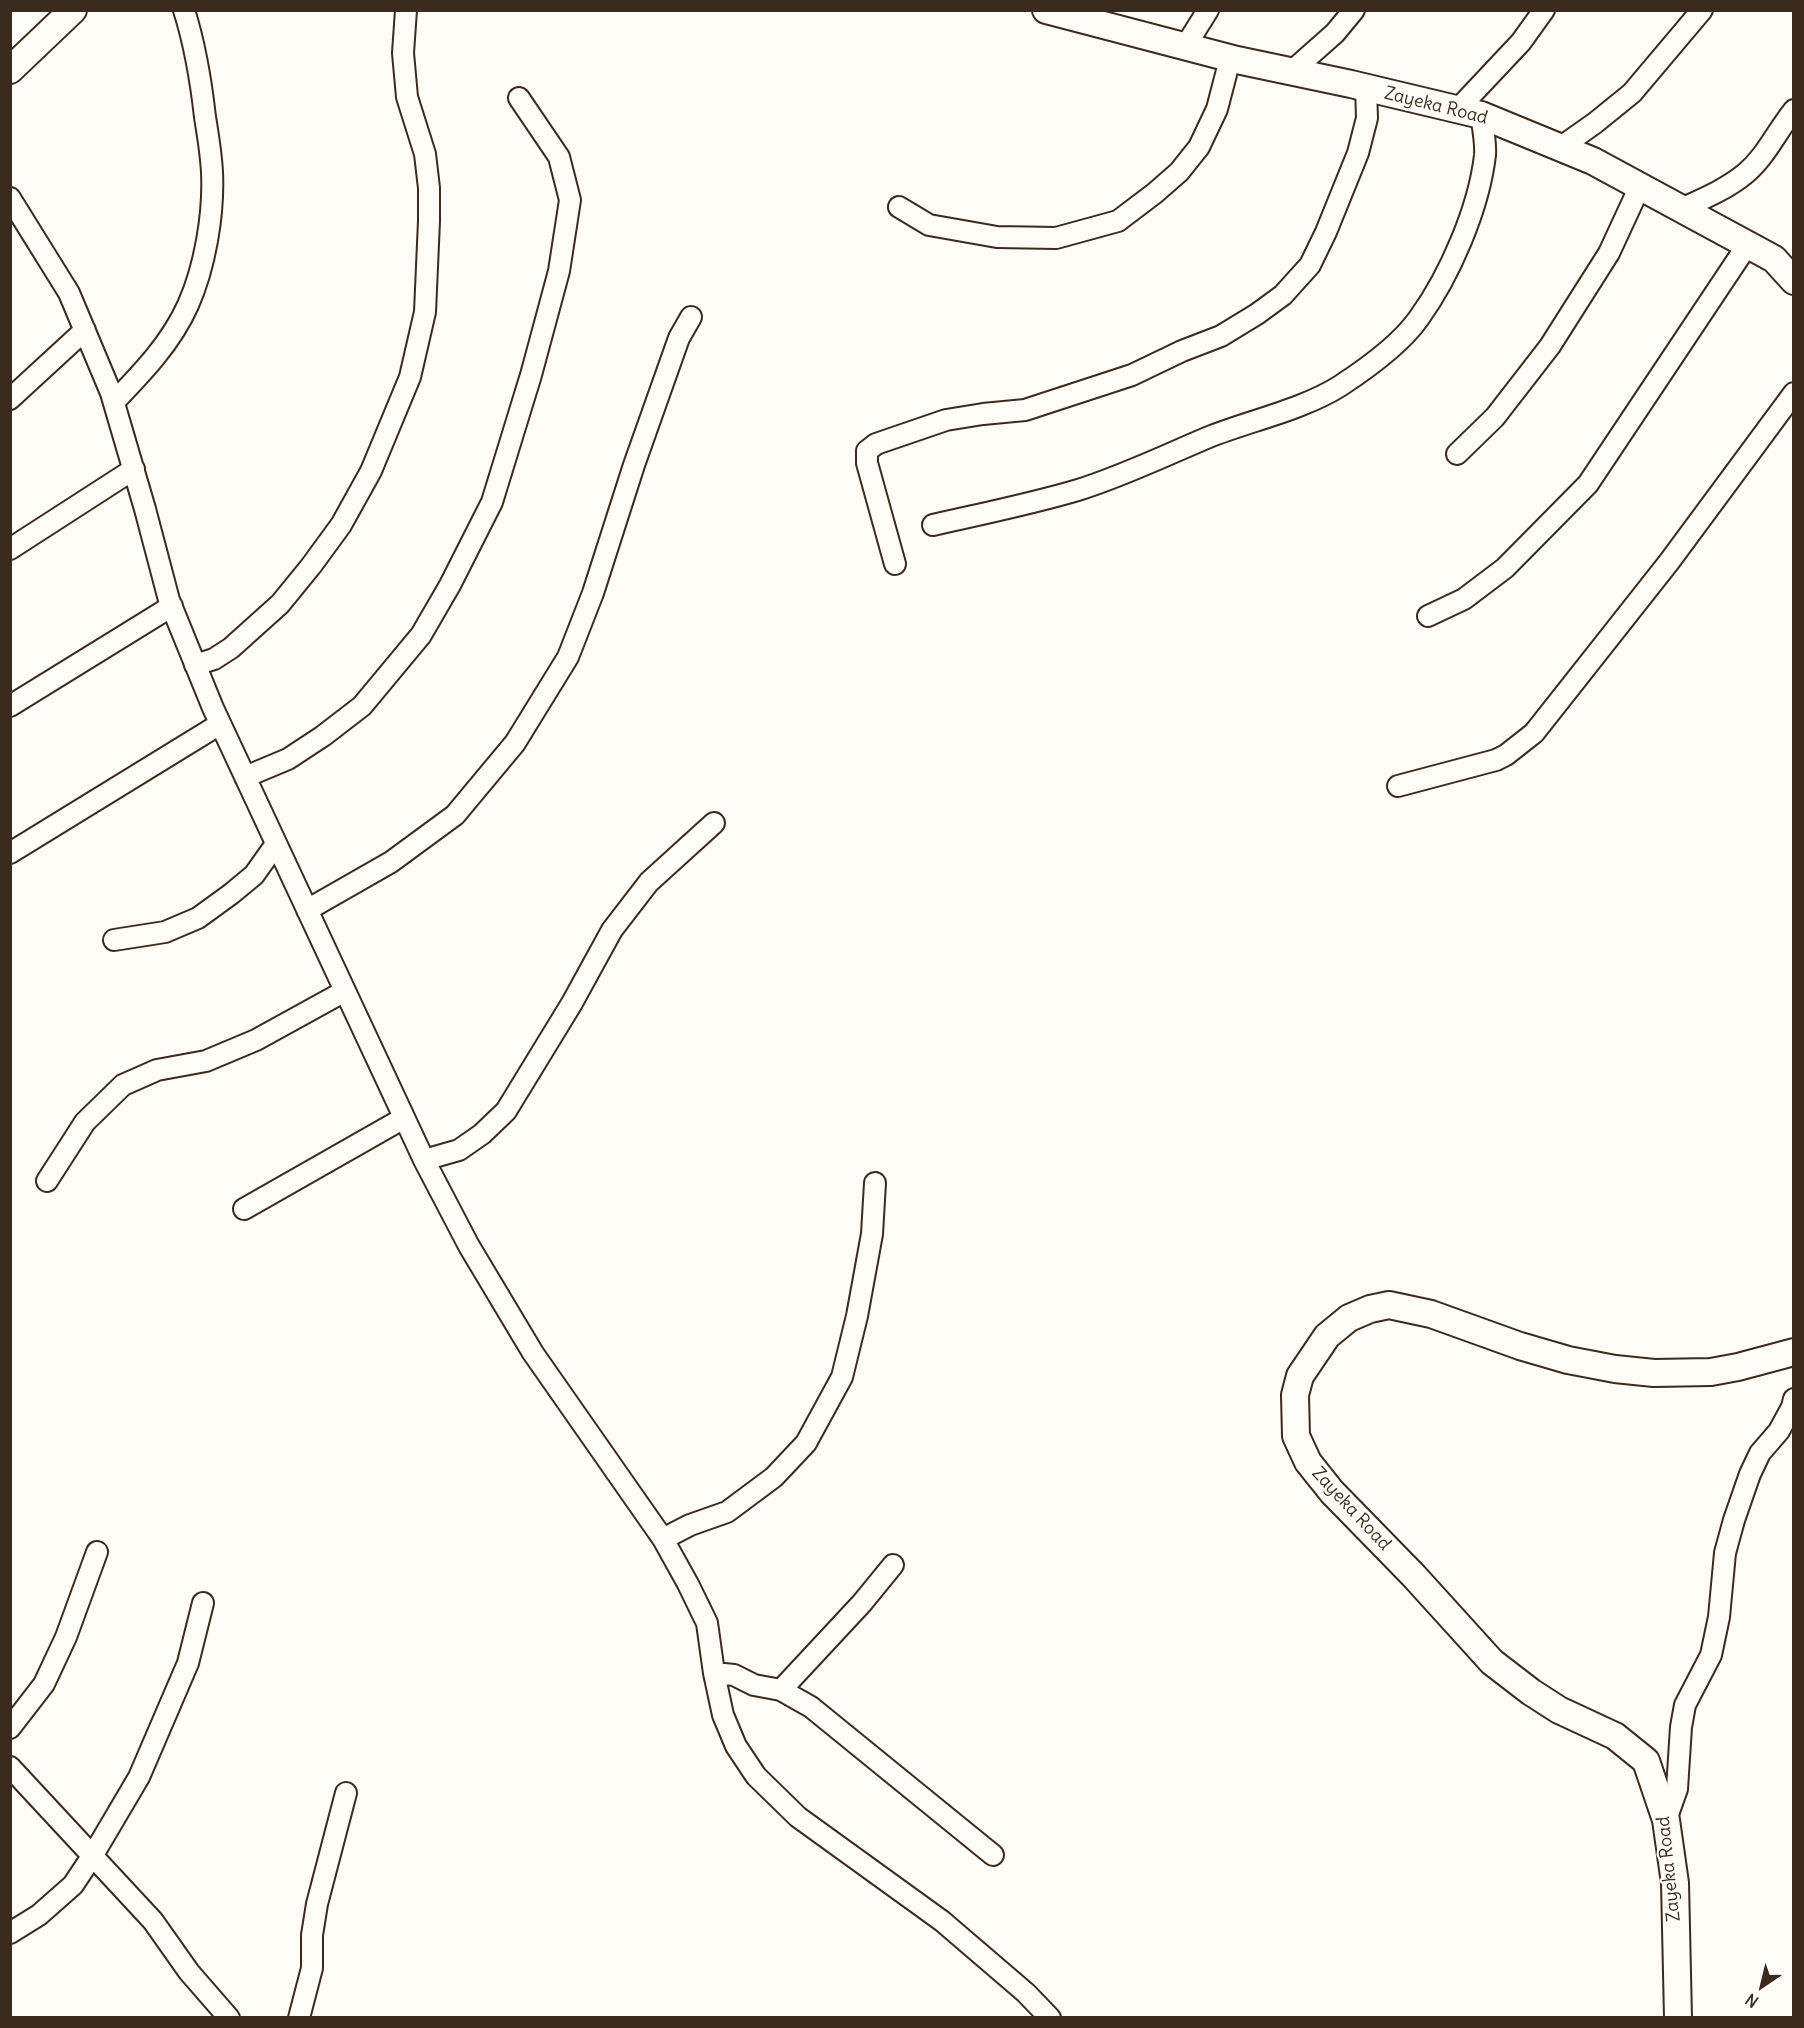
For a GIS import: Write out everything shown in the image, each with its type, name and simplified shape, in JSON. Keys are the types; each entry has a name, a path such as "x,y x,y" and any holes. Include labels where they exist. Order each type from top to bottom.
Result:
{"street":[{"path":"10,70 73,10"},
{"path":"114,402 144,372 170,339 188,307 201,274 210,211 212,172 201,80 184,10"},
{"path":"195,665 214,659 231,648 260,622 279,604 323,550 341,525 371,471 410,377 424,312 429,188 425,154 407,97 403,53 406,10"},
{"name":"Zayeka Road","path":"1046,10 1230,59 1470,112 1593,160 1773,259 1794,281"},
{"path":"1185,46 1208,10"},
{"path":"1291,72 1335,33 1354,10"},
{"path":"933,525 1045,499 1102,481 1211,436 1299,405 1339,387 1381,355 1418,319 1450,267 1478,192 1485,153 1470,112 1544,10"},
{"path":"1561,147 1632,93 1702,10"},
{"path":"899,207 929,225 997,237 1056,238 1118,220 1155,194 1179,172 1199,147 1216,109 1230,59"},
{"path":"896,564 867,463 867,452 876,444 946,420 1025,410 1132,375 1182,351 1221,336 1274,302 1310,265 1343,193 1358,153 1367,118 1366,88"},
{"path":"245,777 288,759 363,706 421,635 450,585 492,502 531,375 559,271 570,200 559,157 519,98"},
{"path":"1681,209 1709,196 1746,173 1764,153 1794,110"},
{"path":"1457,454 1495,417 1550,346 1609,253 1640,186"},
{"path":"10,198 69,293 85,330 114,402 172,606 195,665 220,724 404,1118 469,1246 533,1353 663,1539 707,1623 723,1715 736,1746 756,1776 798,1816 942,1921 1026,1993 1050,2018"},
{"path":"1428,616 1464,599 1505,568 1588,484 1748,244"},
{"path":"307,910 391,862 455,815 515,743 568,657 593,593 634,465 679,338 691,317"},
{"path":"10,399 85,330"},
{"path":"1398,786 1496,760 1534,733 1669,562 1794,393"},
{"path":"10,549 134,469"},
{"path":"10,706 172,606"},
{"path":"10,853 220,724"},
{"path":"424,1160 459,1150 482,1134 506,1111 567,1013 612,930 649,882 714,823"},
{"path":"114,940 165,932 198,918 254,875 276,844"},
{"path":"47,1181 85,1122 123,1085 157,1070 206,1061 256,1040 345,991"},
{"path":"244,1209 404,1118"},
{"path":"663,1539 690,1525 727,1512 774,1477 806,1443 842,1377 857,1316 872,1234 875,1183"},
{"name":"Zayeka Road","path":"1678,2018 1675,1883 1666,1820 1646,1761 1615,1736 1559,1710 1530,1692 1492,1662 1414,1576 1332,1492 1308,1462 1296,1436 1295,1395 1300,1376 1327,1336 1349,1318 1370,1309 1389,1305 1431,1314 1520,1346 1568,1360 1615,1369 1654,1373 1711,1372 1738,1368 1794,1352"},
{"path":"1666,1820 1677,1789 1681,1727 1685,1705 1711,1655 1719,1617 1725,1554 1734,1520 1760,1453 1779,1431 1794,1399"},
{"path":"10,1728 44,1684 66,1637 98,1552"},
{"path":"781,1690 862,1603 893,1565"},
{"path":"10,1933 39,1916 73,1885 139,1777 189,1663 203,1603"},
{"path":"714,1673 734,1675 754,1685 781,1690 811,1707 993,1855"},
{"path":"10,1767 153,1921 189,1972 229,2018"},
{"path":"299,2018 312,1968 312,1935 317,1904 346,1792"}]}
